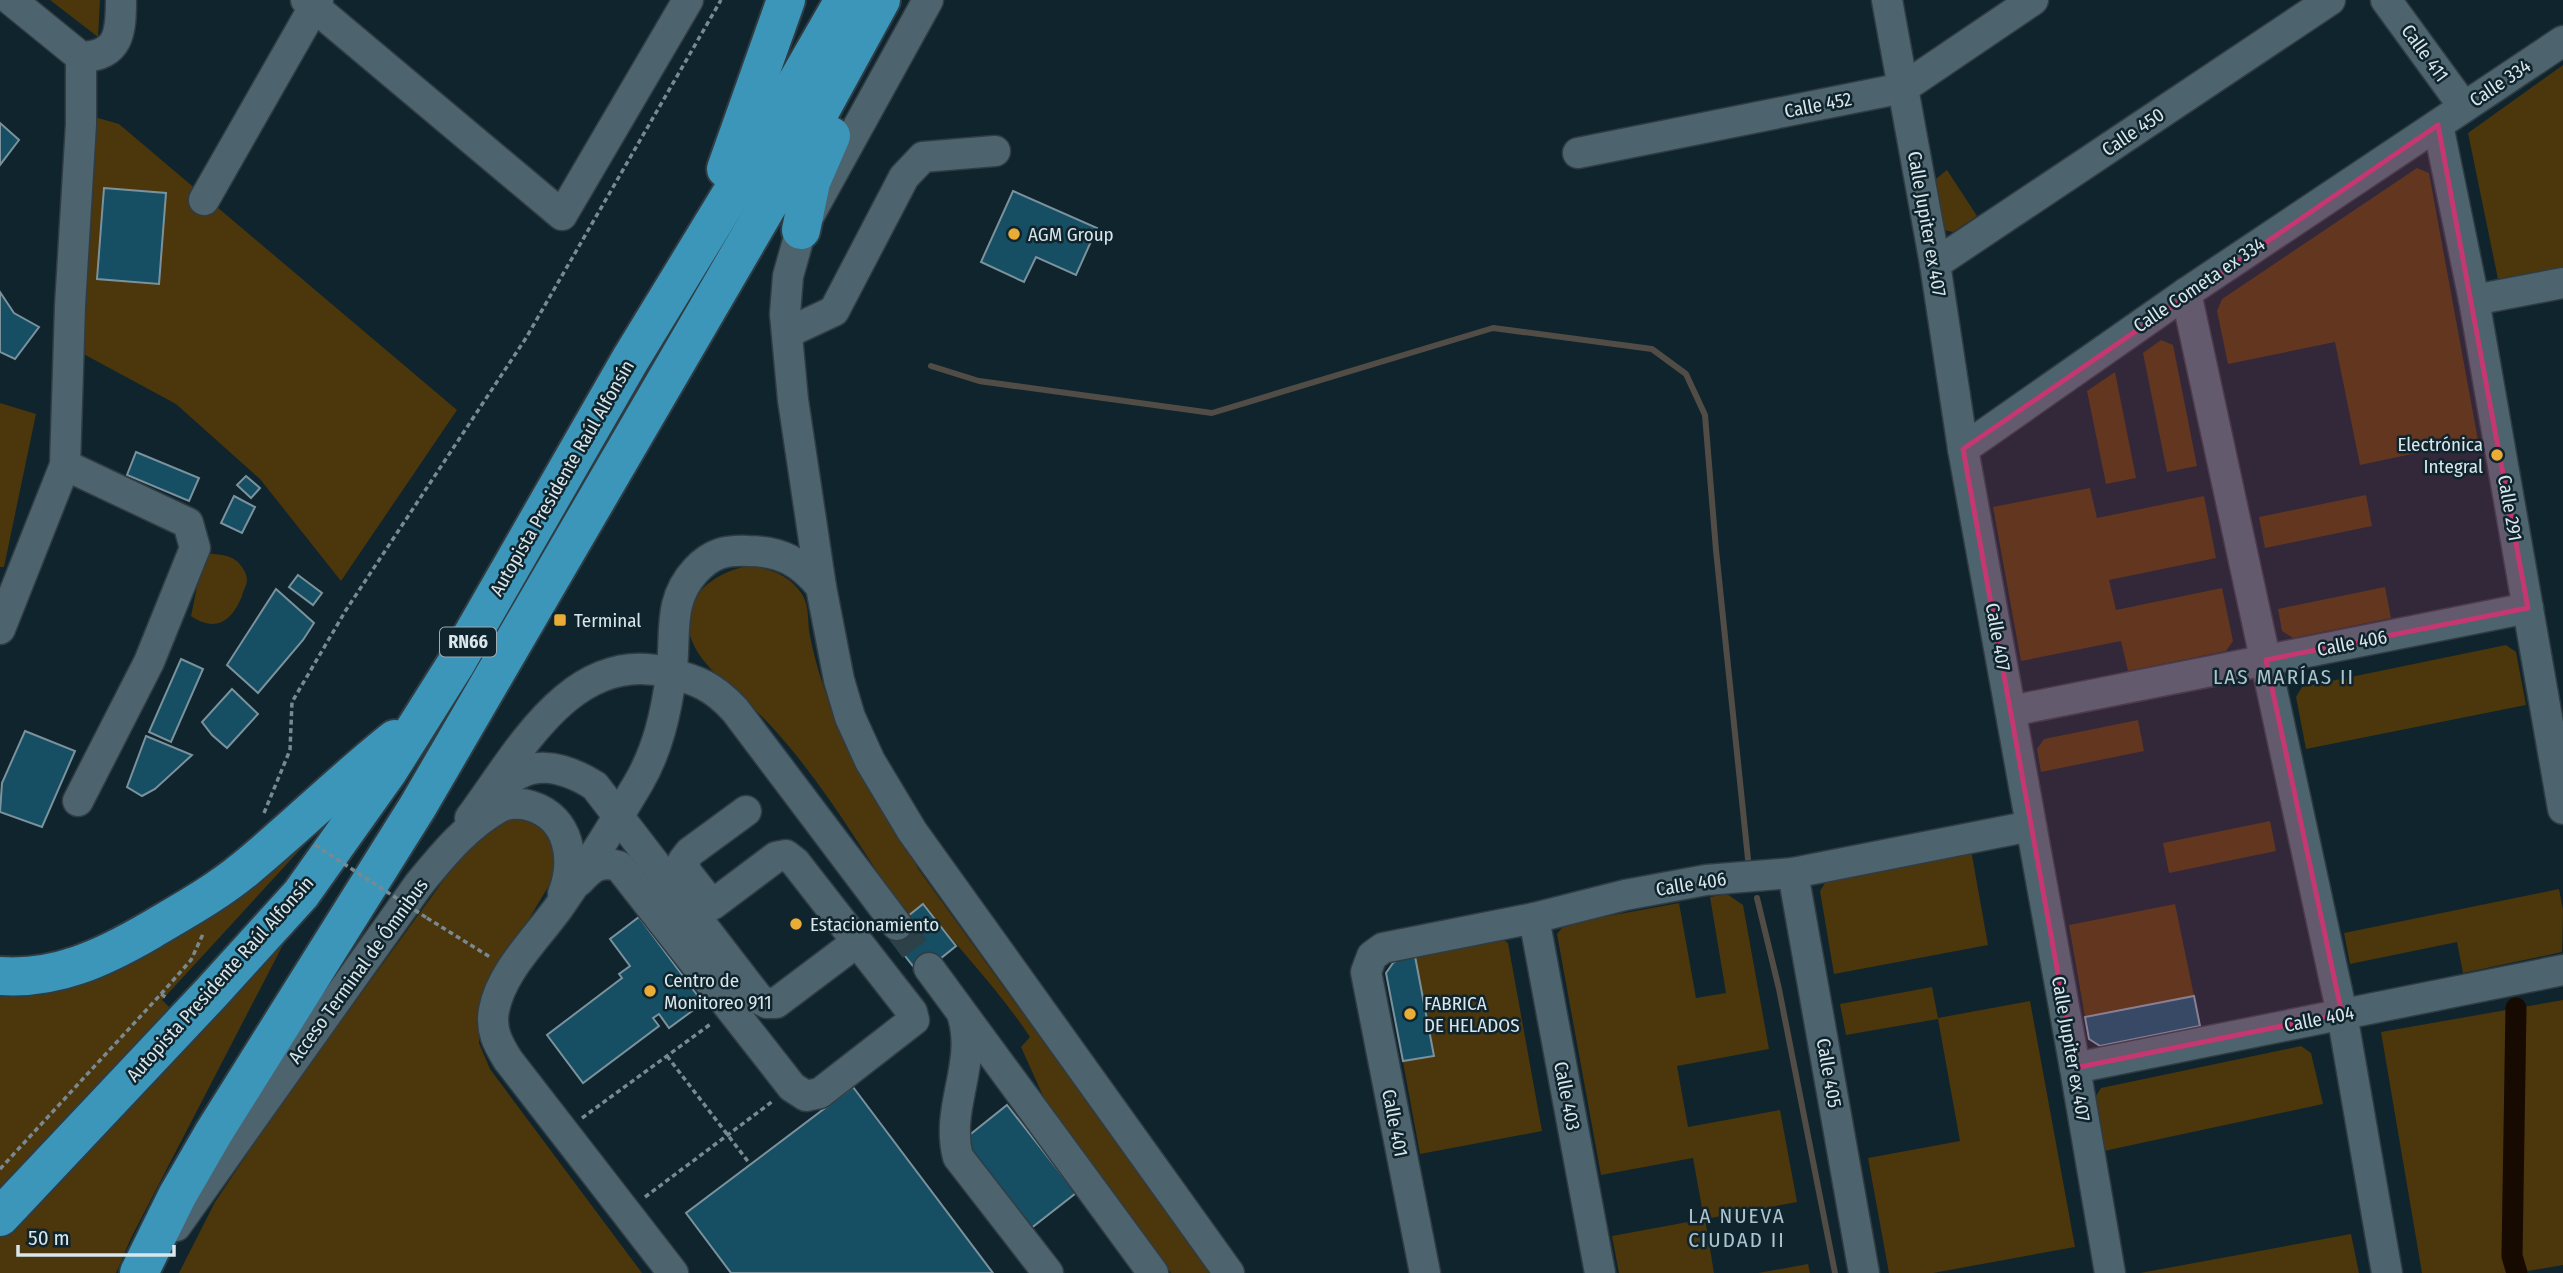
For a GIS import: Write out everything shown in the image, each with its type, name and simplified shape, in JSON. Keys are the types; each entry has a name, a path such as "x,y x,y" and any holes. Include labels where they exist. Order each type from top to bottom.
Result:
{"highway":[{"path":"696,252 786,0"},
{"name":"Autopista Presidente Raúl Alfonsín","path":"0,1217 174,1005 242,960 300,894 389,769 455,665 629,360 696,252 844,0"},
{"path":"801,230 811,182 869,50 882,0"},
{"name":"Autopista Presidente Raúl Alfonsín","path":"139,1273 177,1196 214,1132 418,806 782,181 882,0"},
{"path":"0,976 35,977 60,972 100,958 221,887 366,762 422,718"}],"street":[{"path":"11,0 81,57 96,57 114,45 119,34 121,0"},
{"path":"204,200 312,2 562,215 688,0"},
{"path":"928,0 801,230 788,276 787,333 793,400 821,587 839,680 850,717 870,761 912,831 1227,1271"},
{"name":"Calle Jupiter ex 407","path":"1887,0 1935,264 1963,449"},
{"name":"Calle 452","path":"1578,153 1903,88 2033,0"},
{"name":"Calle 450","path":"1935,264 2330,0"},
{"name":"Calle 411","path":"2386,0 2464,107"},
{"name":"Calle 334","path":"2438,125 2563,41"},
{"path":"0,629 65,465 70,306 81,124 81,57"},
{"name":"Calle Cometa ex 334","path":"1963,449 2186,293 2438,125"},
{"name":"Calle 291","path":"2438,125 2474,300 2528,608 2556,739 2563,809"},
{"path":"787,333 834,311 904,177 923,157 995,151"},
{"path":"2474,300 2563,283"},
{"path":"2186,293 2342,1014 2387,1273"},
{"name":"Calle 407","path":"1963,449 2031,826"},
{"path":"65,465 188,523 195,548 149,662 78,801"},
{"path":"673,1273 508,1060 495,1038 494,1010 501,989 566,897 619,815 653,754 661,733 671,673 678,596 688,579 705,560 727,550 758,551 786,557 806,568 821,587"},
{"name":"Calle 406","path":"2011,711 2528,608"},
{"path":"447,850 537,729 558,704 580,686 617,670 635,668 671,673 702,683 719,692 750,728 897,925"},
{"path":"447,850 512,777 543,767 573,772 595,786 619,815 759,999 776,1003 857,942"},
{"name":"Acceso Terminal de Ómnibus","path":"139,1273 204,1189 381,937 447,850 474,825 503,806 524,804 545,810 560,823 568,846 571,865 566,897"},
{"path":"566,897 594,865 609,863 619,866 792,1087 806,1096 820,1093 914,1020 912,1012 795,862 786,855 776,857 712,905 687,873 683,861 690,852 746,811"},
{"name":"Calle Jupiter ex 407","path":"2031,826 2110,1273"},
{"name":"Calle 406","path":"1366,972 1372,956 1383,948 1534,918 1625,895 1706,880 1793,873 2031,826"},
{"name":"Calle 405","path":"1793,873 1864,1273"},
{"name":"Calle 403","path":"1534,918 1600,1273"},
{"path":"929,968 1153,1273"},
{"name":"Calle 404","path":"2075,1068 2563,970"},
{"name":"Calle 401","path":"1366,972 1425,1273"},
{"path":"960,1010 968,1051 955,1116 953,1139 958,1157 1048,1273"}],"path":[{"path":"265,813 290,750 292,702 346,610 526,338 721,0"},
{"path":"315,845 493,959"},
{"path":"0,1169 174,1005 205,932"},
{"path":"563,1132 730,1009"},
{"path":"667,1056 750,1164"},
{"path":"625,1211 792,1087"}],"highlighted area":[{"path":"2438,125 2528,608 2266,660 2342,1014 2075,1068 1963,449"}],"shaded area":[{"path":"50,0 100,0 98,37"},
{"path":"2563,65 2563,267 2498,279 2468,133"},
{"path":"91,116 119,124 457,410 341,581 260,479 176,404 78,351"},
{"path":"2417,168 2429,173 2478,440 2360,465 2335,342 2228,364 2217,311 2222,299"},
{"path":"1947,170 1977,216 1953,232 1944,230 1932,182"},
{"path":"2161,340 2173,345 2197,466 2167,472 2143,353"},
{"path":"2115,372 2136,478 2106,484 2087,391"},
{"path":"0,403 36,414 4,567 0,567"},
{"path":"2090,488 2097,518 2204,496 2216,558 2109,580 2116,610 2222,588 2233,641 2226,651 2128,671 2121,641 2021,661 1993,507"},
{"path":"2366,495 2372,526 2265,548 2259,517"},
{"path":"204,553 235,559 247,577 238,605 228,618 215,624 208,624 191,616"},
{"path":"747,566 778,573 791,581 802,594 814,656 833,713 862,774 919,870 1211,1273 1171,1273 1048,1107 1021,1047 1030,1037 1005,1002 923,904 907,917 833,805 793,751 748,703 714,673 700,655 690,635 688,621 695,598 702,589 723,574"},
{"path":"2385,587 2391,618 2293,638 2282,631 2278,609"},
{"path":"2506,645 2516,652 2526,705 2306,749 2296,697 2302,687"},
{"path":"2138,720 2144,751 2041,772 2037,749 2044,739"},
{"path":"353,792 162,1000 170,1008 0,1192 0,993 19,994"},
{"path":"524,812 555,839 554,877 479,1003 479,1043 490,1069 642,1273 179,1273 215,1202 280,1105 475,837 496,817"},
{"path":"2270,821 2276,851 2169,873 2163,843"},
{"path":"1971,850 1988,945 1834,974 1820,891 1830,875"},
{"path":"2559,889 2563,910 2562,952 2463,973 2457,942 2350,964 2344,933"},
{"path":"1727,894 1743,905 1769,1049 1677,1066 1688,1127 1780,1110 1797,1202 1705,1219 1714,1273 1619,1273 1612,1236 1704,1219 1693,1158 1601,1175 1557,934 1565,924 1679,903 1696,998 1726,993 1710,897"},
{"path":"2175,904 2194,996 2085,1017 2069,925"},
{"path":"1498,936 1508,943 1542,1131 1420,1154 1403,1062 1433,1056 1414,951"},
{"path":"287,937 131,1238 116,1273 0,1273 0,1235"},
{"path":"1932,987 1938,1018 2030,1001 2075,1247 1933,1273 1889,1273 1868,1158 1960,1141 1938,1019 1846,1035 1840,1004"},
{"path":"2563,1000 2563,1265 2516,1273 2422,1273 2381,1032"},
{"path":"2301,1046 2311,1053 2323,1104 2104,1151 2094,1099 2101,1088"},
{"path":"2351,1234 2359,1273 2140,1273"},
{"path":"1808,1264 1810,1273 1758,1273"}],"building":[{"path":"0,123 19,140 0,165"},
{"path":"104,188 166,193 159,284 97,279"},
{"path":"1013,191 1097,228 1076,275 1036,257 1024,282 981,262"},
{"path":"0,292 14,313 39,327 15,359 0,352"},
{"path":"136,452 199,478 189,501 127,475"},
{"path":"246,476 260,488 251,498 237,485"},
{"path":"234,496 255,507 242,533 221,523"},
{"path":"298,575 322,593 313,605 289,587"},
{"path":"276,589 314,623 258,693 227,665"},
{"path":"181,659 203,669 171,742 149,732"},
{"path":"232,689 258,714 227,748 202,722"},
{"path":"25,731 75,751 42,827 0,812 2,783"},
{"path":"146,736 192,755 155,789 142,796 127,787"},
{"path":"923,904 956,946 920,975 887,933"},
{"name":"Centro de Monitoreo 911","path":"639,917 703,1003 669,1028 659,1014 653,1018 659,1026 583,1083 547,1035 622,978 619,974 630,966 610,939"},
{"name":"FABRICA DE HELADOS","path":"1414,951 1434,1056 1403,1061 1386,973 1393,963"},
{"path":"2194,996 2200,1026 2100,1046 2089,1039 2085,1017"},
{"path":"853,1087 993,1273 731,1273 686,1213"},
{"path":"1007,1105 1076,1193 1030,1229 962,1141"}],"waterway":[{"path":"931,366 979,381 1212,413 1493,328 1652,349 1686,374 1705,415 1748,859"},
{"path":"1757,898 1779,989 1835,1273"},
{"path":"2516,1008 2512,1256 2517,1273"}],"tunnel":[{"path":"897,925 929,968"}],"place":[{"name":"AGM Group","path":"1014,234"},
{"name":"Electrónica Integral","path":"2497,455"},
{"name":"Terminal","path":"560,620"},
{"name":"Estacionamiento","path":"796,924"},
{"name":"Centro de Monitoreo 911","path":"650,991"},
{"name":"FABRICA DE HELADOS","path":"1410,1014"}],"district":[{"name":"LAS MARÍAS II","path":"2284,677"},
{"name":"LA NUEVA CIUDAD II","path":"1737,1228"}]}
